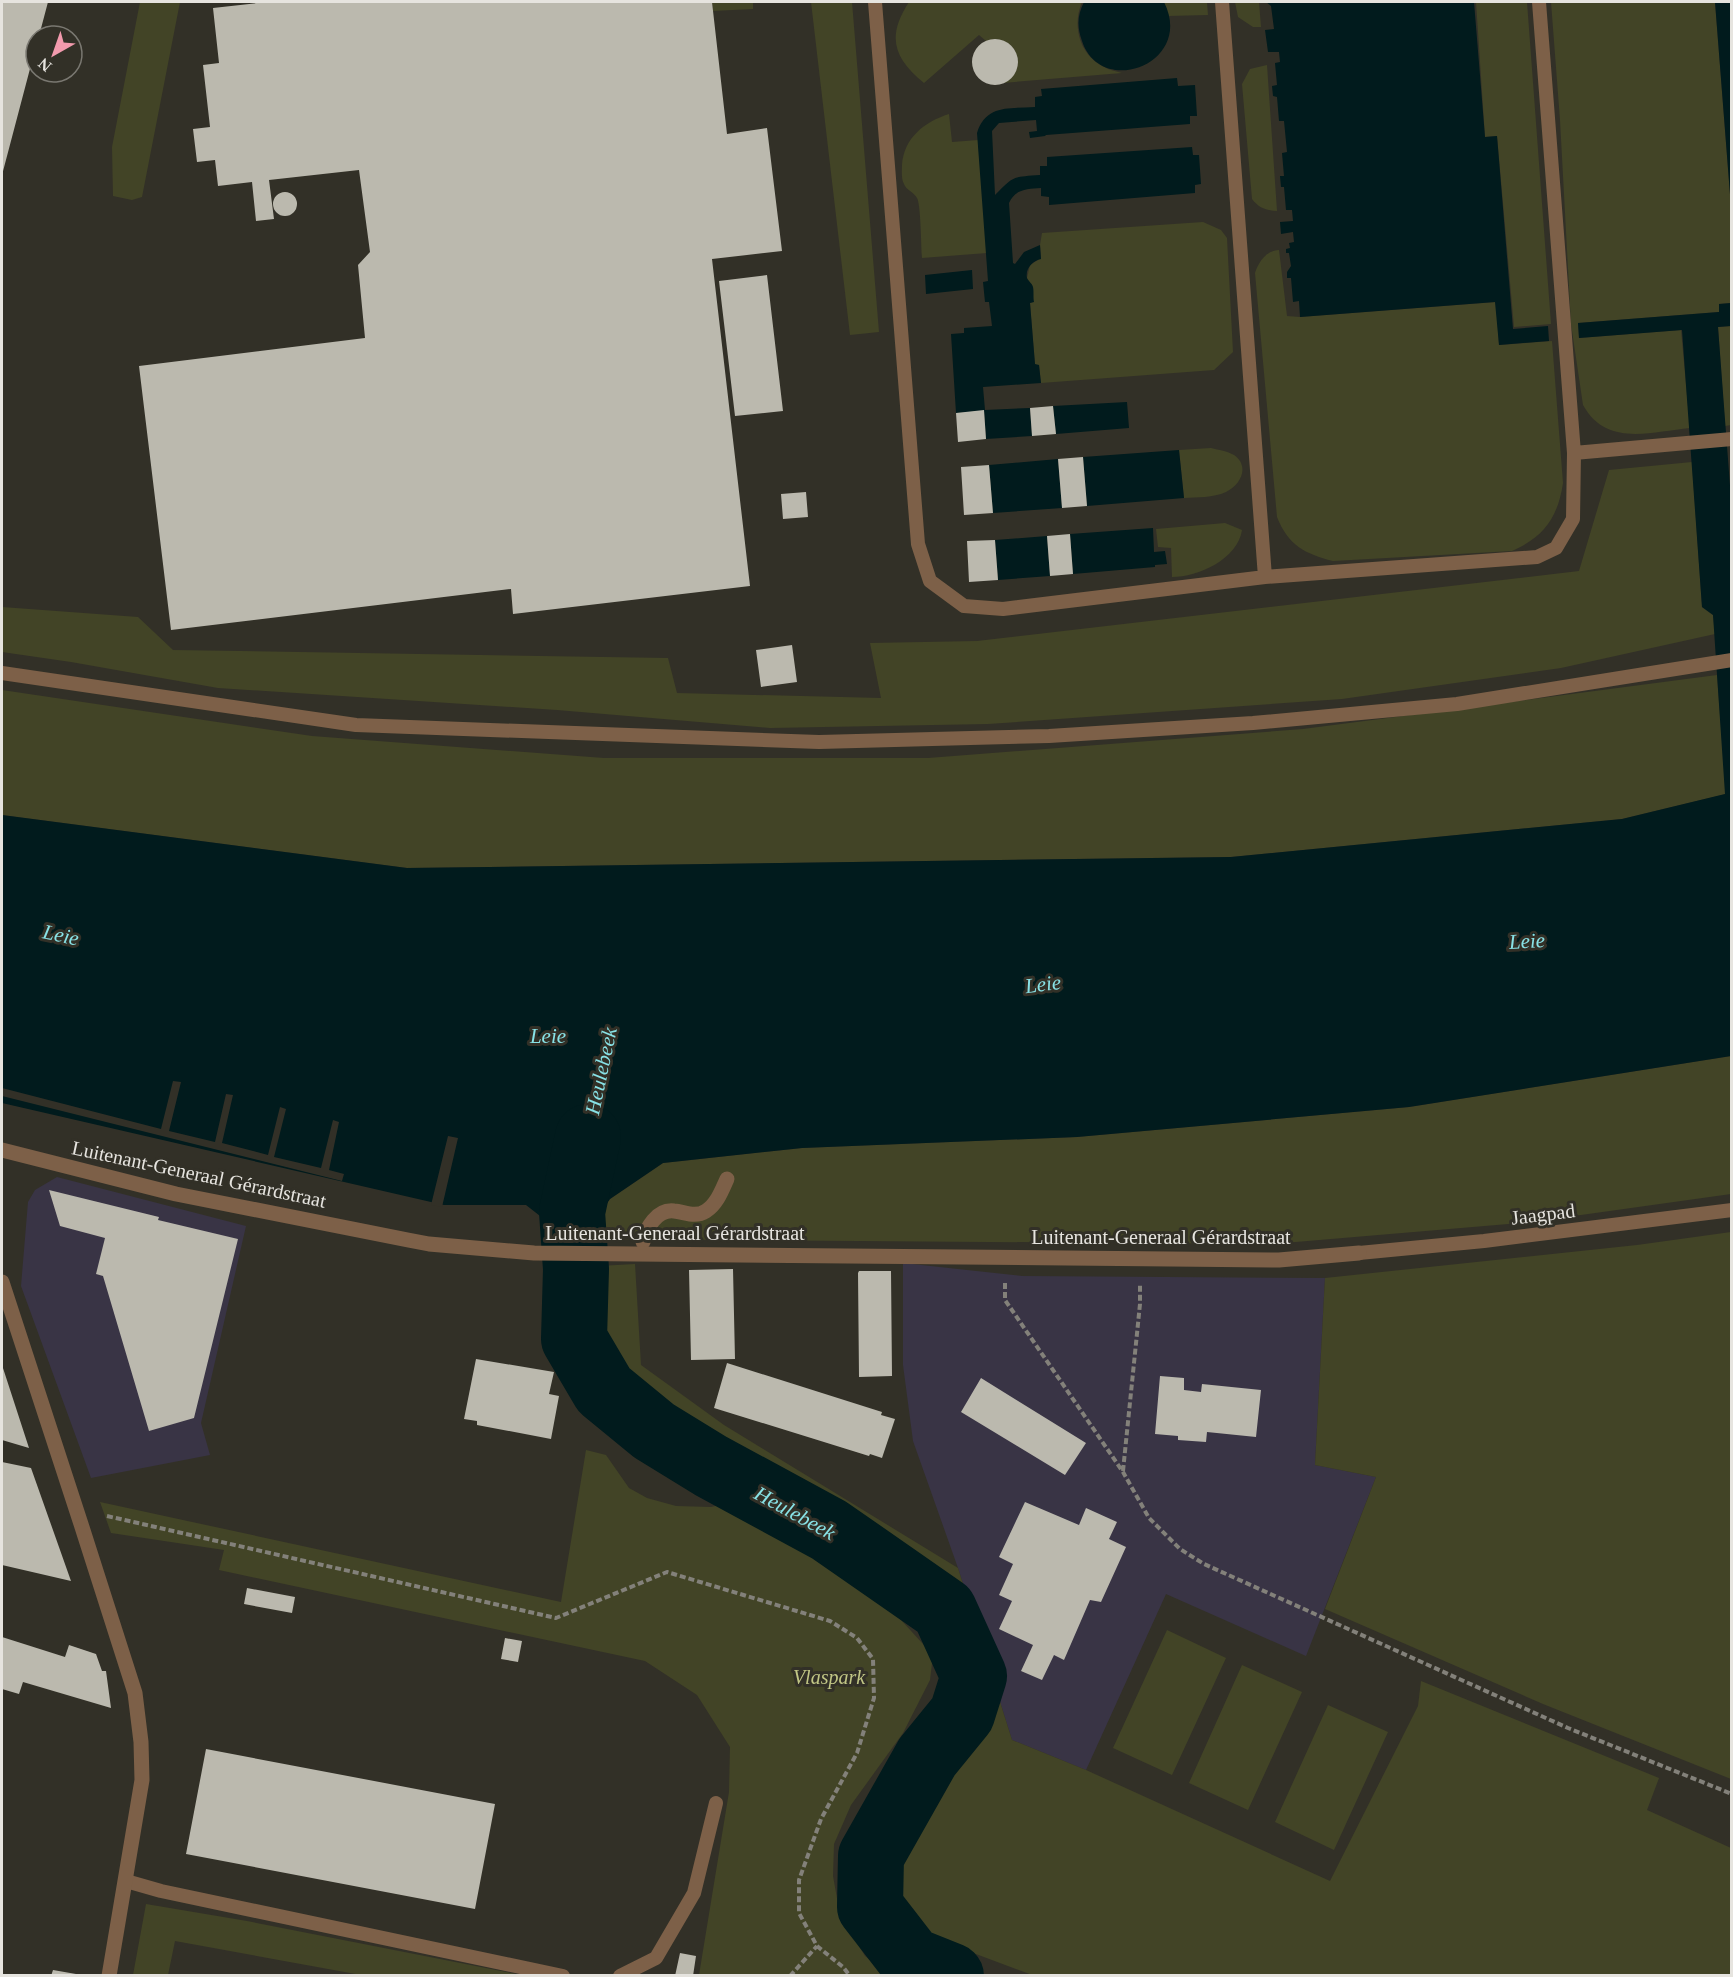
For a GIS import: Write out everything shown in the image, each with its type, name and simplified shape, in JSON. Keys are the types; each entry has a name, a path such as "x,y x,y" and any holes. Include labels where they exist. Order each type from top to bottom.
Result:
{"street":[{"name":"Luitenant-Generaal Gérardstraat","path":"2,1150 176,1194 408,1240 429,1244 534,1253 1279,1260 1359,1253"},
{"path":"643,1242 645,1231 663,1212 671,1210 691,1215 707,1211 716,1201 727,1179"},
{"path":"2,1282 135,1694 141,1742 142,1780 109,1976"}],"lane":[{"path":"875,2 918,544 930,581 964,606 1003,609 1265,577 1537,557 1556,548 1573,519 1574,453 1539,2"},
{"path":"1222,2 1265,577"},
{"path":"1574,453 1729,440"},
{"path":"2,673 356,725 819,742 1049,736 1252,723 1457,704 1731,660"},
{"name":"Jaagpad","path":"1359,1253 1496,1240 1731,1210"},
{"path":"620,1976 656,1958 694,1893 716,1803"},
{"path":"126,1881 161,1891 563,1976"}],"path":[{"path":"1005,1258 1005,1300 1123,1472 1149,1518 1179,1549 1204,1564 1568,1728 1731,1794"},
{"path":"1123,1472 1140,1304 1139,1259"},
{"path":"81,1524 106,1516 556,1618 668,1572 830,1621 857,1638 873,1659 874,1698 858,1753 821,1819 799,1880 799,1913 818,1946 843,1966 850,1976"},
{"path":"790,1976 818,1946"}],"shaded area":[{"path":"57,1177 246,1226 201,1423 210,1455 91,1478 21,1286 28,1202 35,1190"},
{"path":"903,1263 1022,1276 1325,1278 1315,1465 1376,1477 1306,1656 1166,1594 1086,1770 1012,1740 958,1568 913,1441 903,1365"}],"green space":[{"path":"140,2 180,2 142,197 132,200 113,196 112,147"},
{"path":"712,2 753,2 753,9 713,11"},
{"path":"811,2 852,2 879,332 850,335"},
{"path":"909,2 1082,2 1078,30 1083,47 1095,62 1122,73 1002,83 1011,78 1016,70 1018,62 1016,54 1006,42 997,39 986,41 979,35 924,83 906,65 897,46 897,26"},
{"path":"1162,2 1207,2 1208,15 1167,16"},
{"path":"1235,2 1259,2 1261,27 1253,27 1238,17"},
{"path":"1476,2 1527,2 1551,324 1514,327 1497,136 1485,137"},
{"path":"1551,2 1715,2 1731,207 1731,303 1719,304 1719,312 1578,323 1579,338 1681,330 1690,428 1645,434 1616,432 1604,427 1593,418 1583,405 1571,324"},
{"path":"1267,65 1277,211 1263,208 1252,199 1242,84 1250,69"},
{"path":"949,114 952,142 978,140 987,253 922,258 918,202 916,196 906,188 903,182 902,165 907,147 917,132 931,122"},
{"path":"1203,222 1221,230 1227,238 1233,352 1214,370 1041,383 1039,365 1035,365 1030,303 1033,302 1027,278 1030,265 1041,258 1042,233"},
{"path":"1279,250 1287,316 1300,317 1496,302 1499,345 1552,341 1563,483 1553,516 1541,532 1512,551 1333,561 1306,551 1286,535 1277,517 1255,273 1264,257 1270,252"},
{"path":"1731,326 1731,425 1725,426 1718,327"},
{"path":"1211,448 1229,452 1239,459 1242,464 1242,475 1236,485 1221,494 1184,498 1179,450"},
{"path":"1692,462 1702,607 1713,615 1715,634 1561,668 1342,699 988,724 770,728 557,710 218,688 2,652 2,607 138,617 173,650 668,658 677,693 881,698 870,643 977,641 1579,571 1609,470"},
{"path":"1225,523 1242,530 1233,550 1225,558 1205,570 1172,577 1171,548 1158,547 1156,529"},
{"path":"1717,675 1726,794 1622,819 1231,857 407,868 2,815 2,690 312,736 604,758 928,758 1303,729"},
{"path":"1731,1056 1731,1194 1531,1222 1272,1244 592,1239 591,1226 610,1199 663,1163 802,1148 1077,1137 1409,1107"},
{"path":"1731,1232 1731,1779 1543,1704 1325,1609 1376,1477 1315,1465 1325,1278 1637,1245"},
{"path":"635,1264 641,1365 724,1425 958,1568 1012,1740 1086,1770 1330,1881 1418,1706 1421,1681 1659,1778 1647,1810 1731,1848 1731,1975 1035,1976 952,1945 905,1932 891,1912 873,1870 879,1828 888,1813 957,1737 970,1702 976,1667 950,1598 935,1580 824,1505 669,1411 640,1401 622,1389 611,1369 600,1332 597,1296 599,1266"},
{"name":"Vlaspark","path":"586,1450 606,1455 629,1488 647,1498 676,1506 711,1507 738,1501 767,1530 819,1559 891,1609 933,1655 930,1680 903,1733 851,1805 834,1844 833,1876 840,1915 865,1956 889,1975 699,1975 729,1792 730,1747 697,1695 645,1661 219,1570 224,1550 111,1533 100,1502 561,1602"},
{"path":"1167,1630 1226,1658 1172,1775 1113,1748"},
{"path":"1242,1665 1302,1692 1248,1810 1189,1783"},
{"path":"1328,1705 1388,1732 1334,1850 1275,1822"},
{"path":"146,1904 247,1921 516,1974 361,1975 175,1941 168,1975 133,1975"}],"water":[{"path":"1084,2 1164,2 1170,24 1167,42 1157,56 1142,66 1124,70 1107,68 1092,58 1082,41 1079,22"},
{"path":"1266,2 1474,2 1485,137 1497,136 1513,329 1548,326 1549,341 1499,345 1495,302 1300,317 1299,301 1293,302 1291,278 1287,278 1287,272 1291,266 1286,249 1290,248 1289,243 1294,242 1293,232 1281,234 1280,222 1293,221 1292,210 1286,210 1284,187 1281,187 1280,176 1284,176 1282,153 1287,152 1284,121 1279,121 1277,97 1273,96 1272,86 1277,85 1275,63 1280,62 1279,52 1268,52 1265,30 1274,29 1271,6"},
{"path":"1715,2 1731,2 1731,207"},
{"path":"1177,78 1178,86 1195,85 1197,116 1190,116 1190,124 1030,138 1029,132 1037,131 1036,120 999,123 992,131 995,195 1014,179 1040,175 1040,166 1047,166 1047,157 1192,147 1193,155 1199,155 1201,184 1195,185 1195,193 1049,205 1049,197 1041,196 1041,188 1022,191 1012,198 1009,203 1013,263 1015,264 1024,252 1040,245 1041,259 1030,265 1027,278 1033,289 1034,302 1030,303 1035,364 1039,365 1041,383 983,387 985,410 1030,408 1032,436 986,439 984,411 956,413 951,334 964,333 964,328 992,326 989,302 985,302 983,282 988,281 977,133 981,124 986,117 1000,110 1035,107 1035,97 1042,96 1041,89"},
{"path":"972,270 973,289 926,294 925,275"},
{"name":"Leie","path":"1731,303 1731,326 1718,327 1732,512 1732,612 1730,614 1731,1056 1409,1107 1077,1137 802,1148 663,1163 610,1199 591,1226 549,1223 526,1205 444,1205 2,1103 2,815 407,868 1231,857 1622,819 1725,794 1713,615 1702,607 1682,330 1579,338 1578,323 1719,312 1719,304"},
{"path":"1127,402 1129,428 1056,434 1053,406"},
{"path":"1179,450 1184,498 1087,506 1083,457"},
{"path":"1058,459 1062,508 993,513 989,465"},
{"path":"1153,528 1154,552 1165,551 1167,564 1073,574 1070,534"},
{"path":"1047,536 1050,576 998,580 995,540"}],"pier":[{"path":"173,1081 181,1082 169,1131 215,1142 226,1094 233,1095 222,1143 268,1155 280,1107 286,1109 274,1157 321,1168 333,1120 339,1122 329,1170 344,1174 342,1181 2,1096 2,1088 161,1129"},
{"path":"448,1136 458,1138 442,1207 431,1205"}],"building":[{"path":"2,2 48,2 42,24 24,24 24,84 26,84 2,175"},
{"path":"266,2 712,2 727,134 767,128 782,251 712,259 750,586 513,614 511,589 171,630 139,366 365,338 358,265 370,252 359,170 269,180 274,219 256,221 252,182 218,186 215,160 197,162 193,129 210,127 203,65 219,63 213,8"},
{"path":"995,39 1011,46 1018,62 1011,78 995,85 979,78 972,62 979,46"},
{"path":"285,192 290,193 296,199 296,209 290,215 285,216 280,215 274,209 273,204 274,199 280,193"},
{"path":"767,275 783,411 735,416 719,281"},
{"path":"1053,406 1056,434 1032,436 1030,408"},
{"path":"984,410 986,439 958,442 956,413"},
{"path":"1083,457 1087,506 1062,508 1058,459"},
{"path":"989,465 993,513 964,515 961,467"},
{"path":"806,492 808,517 783,519 781,494"},
{"path":"1070,534 1073,574 1050,576 1047,536"},
{"path":"995,540 998,580 969,582 967,541"},
{"path":"792,645 797,682 761,687 756,650"},
{"path":"49,1190 238,1239 194,1418 149,1431 103,1276 96,1274 105,1238 60,1226"},
{"path":"733,1269 735,1359 691,1360 689,1270"},
{"path":"859,1271 891,1271 892,1376 859,1377"},
{"path":"476,1359 554,1372 549,1394 559,1396 551,1439 477,1425 477,1421 464,1419"},
{"path":"727,1363 882,1412 881,1415 895,1419 882,1458 714,1408"},
{"path":"2,1365 29,1448 2,1440"},
{"path":"1160,1376 1184,1378 1184,1390 1201,1392 1202,1384 1261,1390 1256,1437 1207,1432 1206,1442 1178,1440 1178,1436 1155,1434"},
{"path":"981,1378 1086,1443 1065,1475 961,1412"},
{"path":"2,1462 31,1468 71,1581 2,1565"},
{"path":"1025,1502 1079,1525 1086,1508 1117,1522 1109,1539 1126,1547 1101,1602 1090,1600 1064,1660 1054,1655 1042,1680 1021,1671 1033,1645 999,1629 1012,1601 999,1595 1013,1564 999,1557"},
{"path":"247,1588 295,1597 292,1613 244,1604"},
{"path":"2,1637 65,1657 69,1645 96,1654 102,1671 106,1671 111,1708 23,1682 19,1694 2,1689"},
{"path":"505,1638 522,1641 518,1662 501,1659"},
{"path":"206,1749 495,1804 475,1909 186,1854"},
{"path":"680,1953 696,1956 693,1976 675,1976"},
{"path":"53,1970 76,1974 76,1976 51,1976"}],"waterway":[{"name":"Heulebeek","path":"588,1137 572,1212 576,1269 574,1339 604,1390 654,1431 711,1466 829,1530 944,1610 974,1676 962,1714 927,1757 871,1856 870,1907 911,1960 951,1976"}]}
